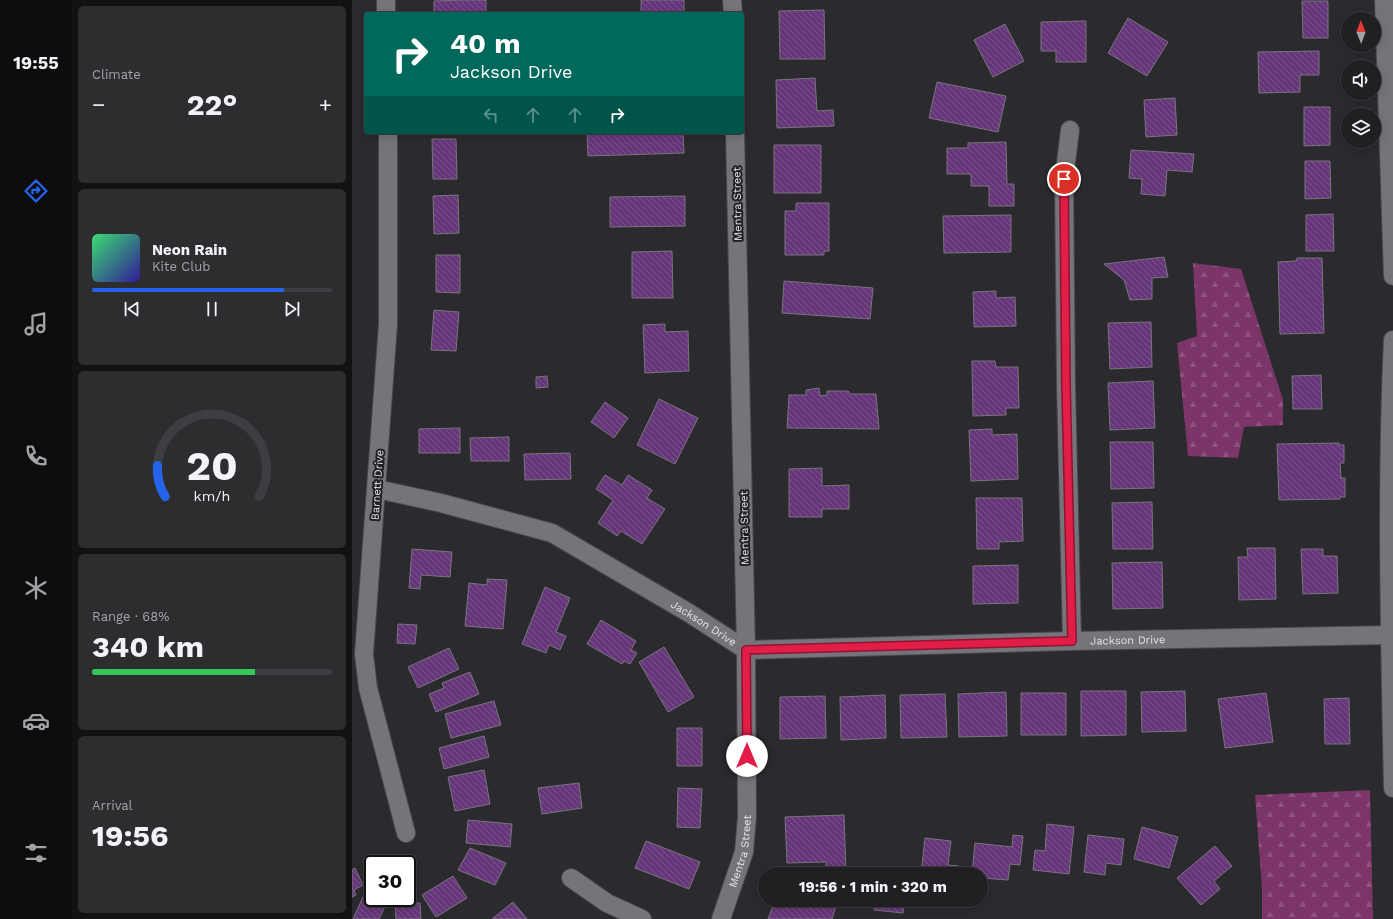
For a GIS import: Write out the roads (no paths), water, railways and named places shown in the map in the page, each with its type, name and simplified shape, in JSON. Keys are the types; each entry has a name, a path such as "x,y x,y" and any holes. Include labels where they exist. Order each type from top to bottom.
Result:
{"street":[{"path":"386,0 386,12"},
{"path":"732,0 733,12"},
{"path":"1384,0 1393,276"},
{"path":"1070,130 1064,179 1066,385 1072,641"},
{"name":"Barnett Drive","path":"388,134 388,324 364,654 368,688 406,833"},
{"name":"Mentra Street","path":"720,919 744,852 748,817 735,134"},
{"path":"1393,340 1389,635 1393,788"},
{"name":"Jackson Drive","path":"377,489 441,503 552,533 689,613 746,650 1072,641 1389,635"},
{"path":"571,878 607,903 642,919"}]}
